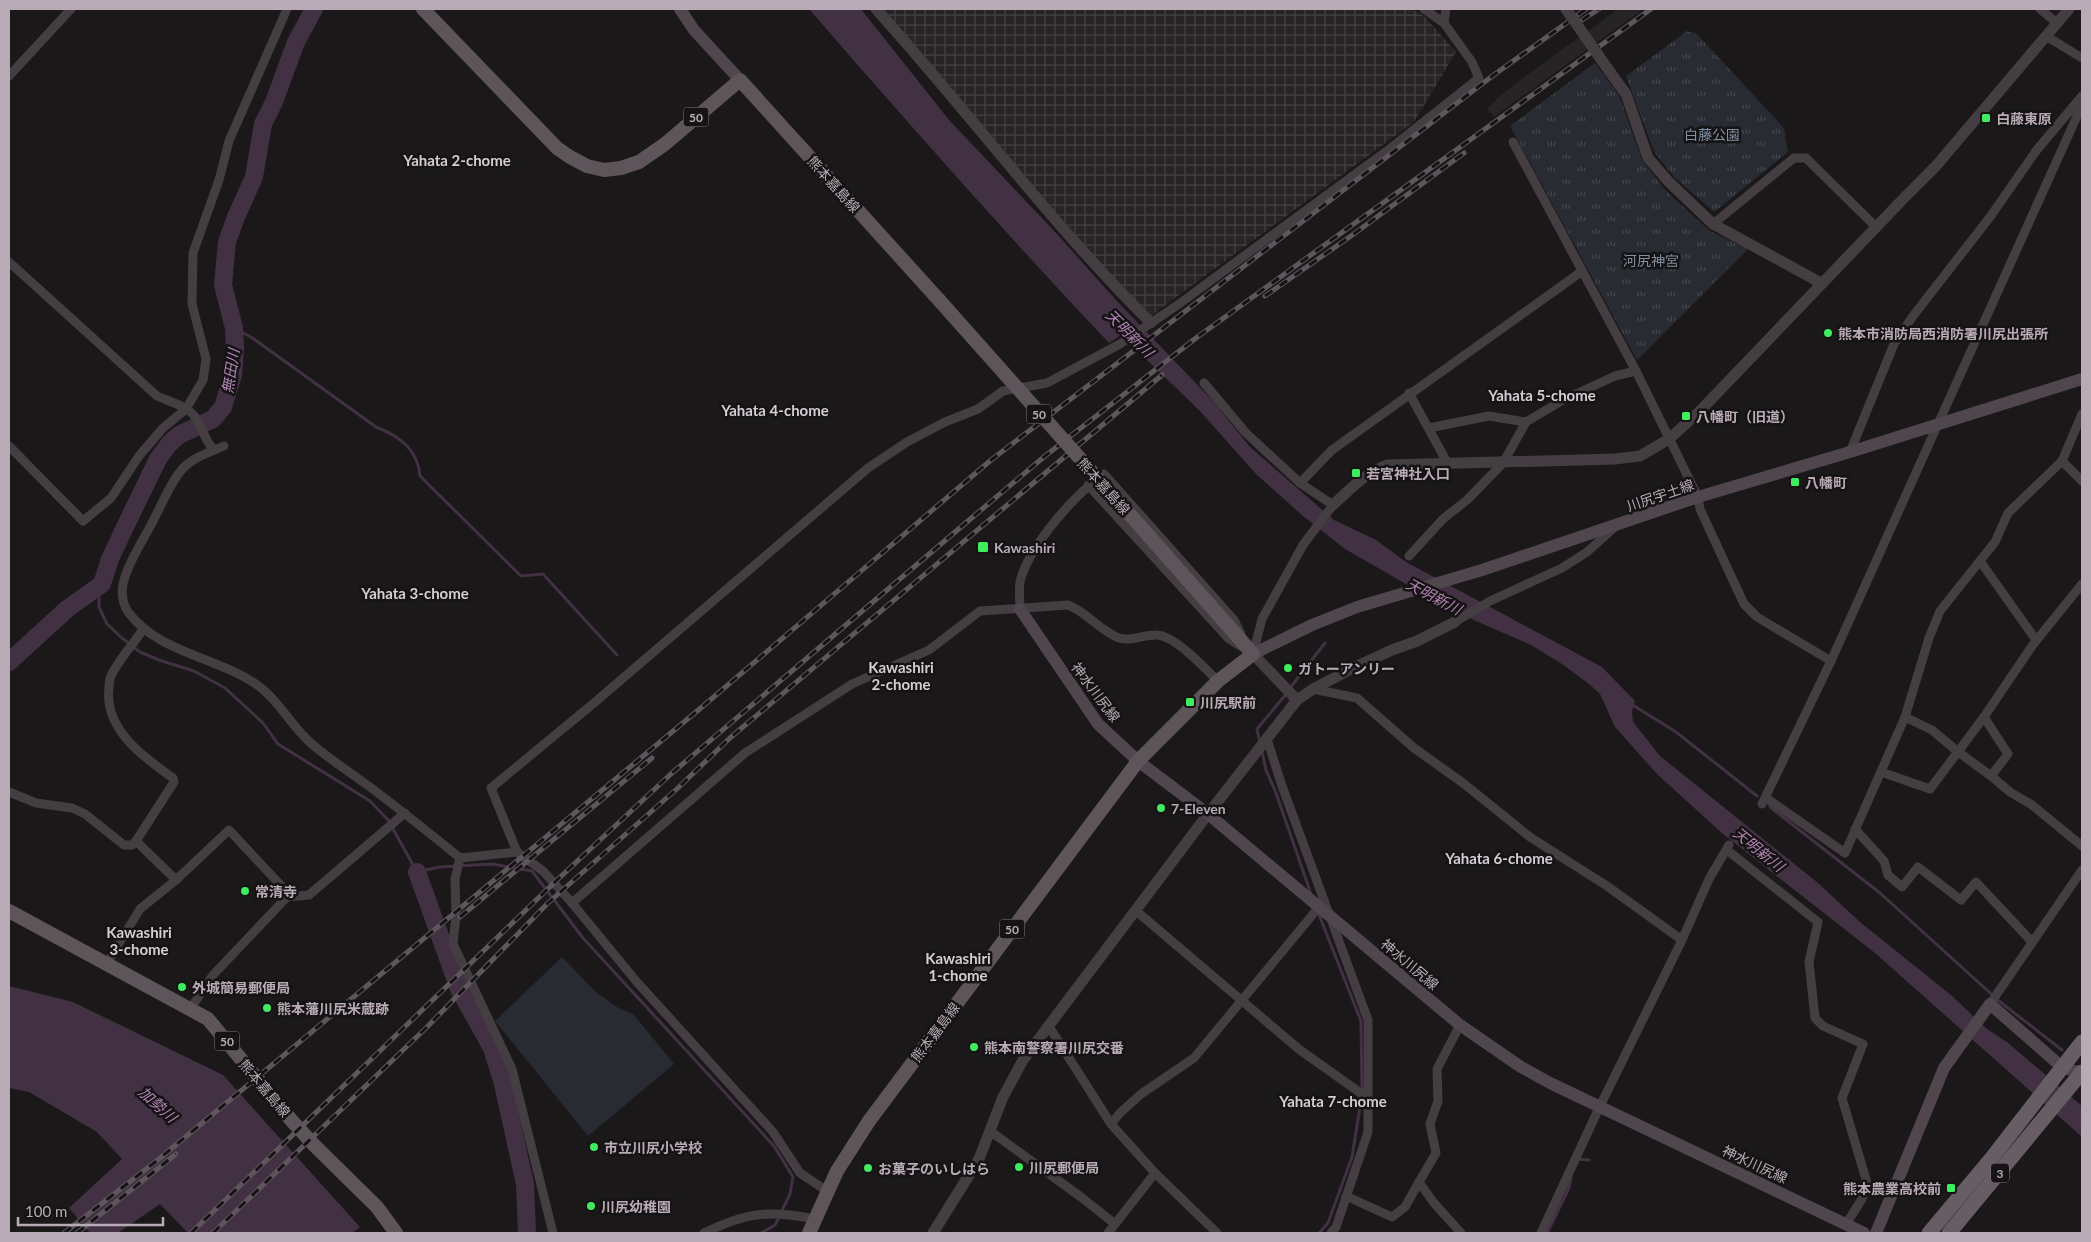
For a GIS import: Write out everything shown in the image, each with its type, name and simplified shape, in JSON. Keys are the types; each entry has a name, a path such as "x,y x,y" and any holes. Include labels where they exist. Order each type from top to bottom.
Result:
{"highway":[{"name":"3","path":"1929,1233 2082,1042"},
{"name":"3","path":"1949,1233 2082,1072"}],"main road":[{"name":"50","path":"423,9 558,148 570,158 587,166 604,170 621,168 639,162 666,144 740,80"},
{"path":"680,9 694,30 740,80"},
{"name":"熊本嘉島線","path":"740,80 939,300 1253,654 1218,681 1138,761 869,1121 849,1151 827,1191 814,1219 810,1233"},
{"name":"川尻宇土線","path":"1253,654 1312,625 1357,607 1482,570 1698,497 1938,425 2082,379"},
{"name":"神水川尻線","path":"1020,608 1098,724 1138,761 1208,814 1460,1025 1521,1067 1599,1108 1864,1233"},
{"name":"熊本嘉島線","path":"9,910 208,1018 303,1133 377,1207 396,1233"},
{"path":"1876,1233 1944,1068 1990,1004 2059,1073 2082,1072"}],"street":[{"path":"9,76 71,9"},
{"path":"9,446 83,521 111,498 139,456 163,428 190,412 203,380 206,359 192,304 193,253 219,180 229,141 287,9"},
{"path":"876,9 925,64 1046,210 1150,324"},
{"path":"827,1191 800,1173 773,1132 636,981 544,871 517,852 491,788 601,697 868,468 907,442 945,422 978,409 1003,391 1047,383 1120,344 1392,147 1479,78 1472,62 1444,22 1424,9"},
{"path":"1444,22 1446,9"},
{"path":"1566,9 1626,94 1648,158 1668,181 1713,224 1821,283"},
{"path":"2040,9 2057,23"},
{"path":"1253,654 1262,619 1303,545 1333,505 1359,480 1373,470 1387,465 1615,459 1640,456 1669,439 1733,377 1821,283 1936,166 2069,9"},
{"path":"2046,36 2082,58"},
{"path":"1850,452 1894,344 1913,316 1990,217 2036,151 2082,96"},
{"path":"2082,105 1832,661 1764,801 1845,853 1905,717 1940,611 1995,542 2008,513 2062,461 2082,414"},
{"path":"1513,142 1581,272 1636,371 1698,497 1700,509 1744,604 1757,617 1832,661"},
{"path":"1713,224 1794,158 1806,158 1876,227"},
{"path":"9,262 157,396 190,412 205,441 212,448"},
{"path":"1300,483 1332,450 1409,393 1581,272"},
{"path":"1409,556 1443,519 1467,500 1503,463 1526,422 1564,400 1615,376 1636,371"},
{"path":"1204,383 1246,433 1300,483 1333,505"},
{"path":"1409,393 1448,464"},
{"path":"1429,428 1489,416 1526,422"},
{"path":"224,446 212,448 191,460 179,472 130,567 124,583 124,602 128,613 144,628 164,641 228,670 259,687 284,712 296,730 314,746 460,858 517,852"},
{"path":"2062,461 2082,481"},
{"path":"1020,608 1020,579 1043,537 1088,485 1104,474 1234,620 1253,654"},
{"path":"1088,485 1229,639 1253,654 1297,700"},
{"path":"933,1233 979,1159 1003,1097 1023,1060 1208,814 1297,700 1312,689 1455,622 1490,602 1562,568 1587,552 1618,525"},
{"path":"1980,561 2036,640"},
{"path":"1880,772 1930,789 1984,717 2036,640 2082,584"},
{"path":"572,903 745,753 852,684 929,650 980,610 1068,605 1079,609 1120,639 1157,635 1167,637 1218,681"},
{"path":"9,792 36,803 72,808 85,814 124,845 132,845 136,841 174,782 173,778 146,758 122,734 116,725 108,700 110,677 144,628"},
{"path":"1312,689 1357,698 1414,748 1463,783 1530,838 1607,886 1682,940"},
{"path":"1905,717 1932,730 1957,752 1992,776 2010,792 2032,805 2082,846"},
{"path":"1984,717 2008,754 1992,776"},
{"path":"1267,739 1368,1020 1368,1132 1336,1227 1331,1233"},
{"path":"191,1008 213,975 287,897 309,895 403,816"},
{"path":"1855,828 1884,861 1888,875 1902,887 1918,868 1961,900 1976,882 2032,942"},
{"path":"107,963 140,909 176,880 229,830 287,892 287,897"},
{"path":"136,841 176,880"},
{"path":"1541,1233 1599,1108 1682,940 1709,879 1728,848 1818,922 1809,962 1815,1018 1823,1026 1863,1044 1842,1098 1867,1183 1862,1199 1846,1224"},
{"path":"460,858 455,878 456,916 454,944 512,1069 553,1233"},
{"path":"1990,1004 2082,870"},
{"path":"1111,1124 1141,1094 1194,1058 1319,908"},
{"path":"1135,910 1300,1050 1369,1098"},
{"path":"1048,1025 1111,1124 1155,1173 1217,1233"},
{"path":"1346,1196 1392,1217 1404,1207 1436,1153 1430,1124 1438,1101 1437,1069 1460,1025"},
{"path":"990,1131 1115,1224"},
{"path":"1108,1233 1155,1173"},
{"path":"1419,1182 1434,1203 1461,1233"},
{"path":"704,1233 755,1214 783,1213 814,1219"}],"shaded area":[{"path":"879,9 1412,9 1424,16 1456,52 1414,122 1148,318"},
{"path":"1618,9 1643,9 1494,117 1487,109 1523,78"}],"green space":[{"name":"白藤公園","path":"1687,31 1697,34 1784,128 1788,152 1714,212 1675,178 1654,152 1626,76"},
{"name":"河尻神宮","path":"1595,63 1619,95 1642,160 1665,190 1710,231 1748,249 1637,360 1510,126"},
{"path":"562,957 596,992 617,1007 634,1015 674,1064 588,1136 495,1021"}],"water":[{"name":"天明新川","path":"809,9 861,9 949,120 1058,235 1115,299 1213,401 1250,447 1334,520 1376,540 1406,562 1602,667 1635,701 1632,712 1633,722 1660,756 1818,883 1860,922 1951,995 1987,1029 2007,1042 2082,1106 2082,1137 1875,953 1723,834 1658,775 1615,727 1600,694 1589,684 1562,664 1531,645 1453,611 1345,549 1303,516 1257,475 1199,410 1121,335 1109,343 1032,261"},
{"name":"加勢川","path":"9,986 73,1002 223,1075 360,1227 352,1233 188,1233 160,1204 118,1233 90,1233 69,1208 122,1159 97,1132 29,1092 9,1088"}],"waterway":[{"name":"無田川","path":"9,662 67,609 102,584 110,559 158,459 169,444 179,435 213,419 223,407 233,375 235,349 234,328 223,285 227,242 254,177 263,124 274,102 296,42 314,9"},
{"path":"234,328 251,337 376,427 400,439 416,458 420,476 521,576 543,574 617,655"},
{"path":"102,584 99,607 107,624 122,638 140,652 194,671 225,688 263,723 278,744 370,801 388,820 417,872 439,867 492,864 532,871 583,938 774,1146 793,1177 790,1194 775,1225 761,1233"},
{"path":"1290,688 1325,643"},
{"path":"1260,743 1257,729 1287,693"},
{"path":"1631,704 1676,732 1757,796"},
{"path":"1262,752 1266,770 1276,793 1311,894"},
{"path":"1770,807 1880,893 1999,1001 2062,1050"},
{"path":"417,872 459,989 492,1048 502,1080 525,1184 527,1233"},
{"path":"1318,912 1361,1021 1362,1094 1352,1157 1328,1223 1319,1233"},
{"path":"1577,1159 1589,1160"},
{"path":"1547,1233 1569,1188 1571,1178"}],"railway":[{"path":"64,1233 159,1159 702,707 991,460 1491,77 1586,9"},
{"path":"1582,20 1599,9"},
{"path":"191,1233 557,880 672,773 1045,456 1196,338 1651,9"},
{"path":"1265,296 1464,153"},
{"path":"213,1233 427,1027 548,903 679,787 731,737 1162,375"},
{"path":"460,917 652,758"},
{"path":"77,1233 176,1154"}],"place":[{"name":"白藤東原","path":"1986,118"},
{"name":"熊本市消防局西消防署川尻出張所","path":"1828,333"},
{"name":"八幡町（旧道）","path":"1686,416"},
{"name":"若宮神社入口","path":"1356,473"},
{"name":"八幡町","path":"1795,482"},
{"name":"Kawashiri","path":"983,547"},
{"name":"ガトーアンリー","path":"1288,668"},
{"name":"川尻駅前","path":"1190,702"},
{"name":"7-Eleven","path":"1161,808"},
{"name":"常清寺","path":"245,891"},
{"name":"外城簡易郵便局","path":"182,987"},
{"name":"熊本藩川尻米蔵跡","path":"267,1008"},
{"name":"熊本南警察署川尻交番","path":"974,1047"},
{"name":"市立川尻小学校","path":"594,1147"},
{"name":"川尻郵便局","path":"1019,1167"},
{"name":"お菓子のいしはら","path":"868,1168"},
{"name":"熊本農業高校前","path":"1951,1188"},
{"name":"川尻幼稚園","path":"591,1206"}],"district":[{"name":"Yahata 2-chome","path":"457,160"},
{"name":"Yahata 5-chome","path":"1542,395"},
{"name":"Yahata 4-chome","path":"775,410"},
{"name":"Yahata 3-chome","path":"415,593"},
{"name":"Kawashiri 2-chome","path":"901,676"},
{"name":"Yahata 6-chome","path":"1499,858"},
{"name":"Kawashiri 3-chome","path":"139,940"},
{"name":"Kawashiri 1-chome","path":"958,966"},
{"name":"Yahata 7-chome","path":"1333,1101"}]}
